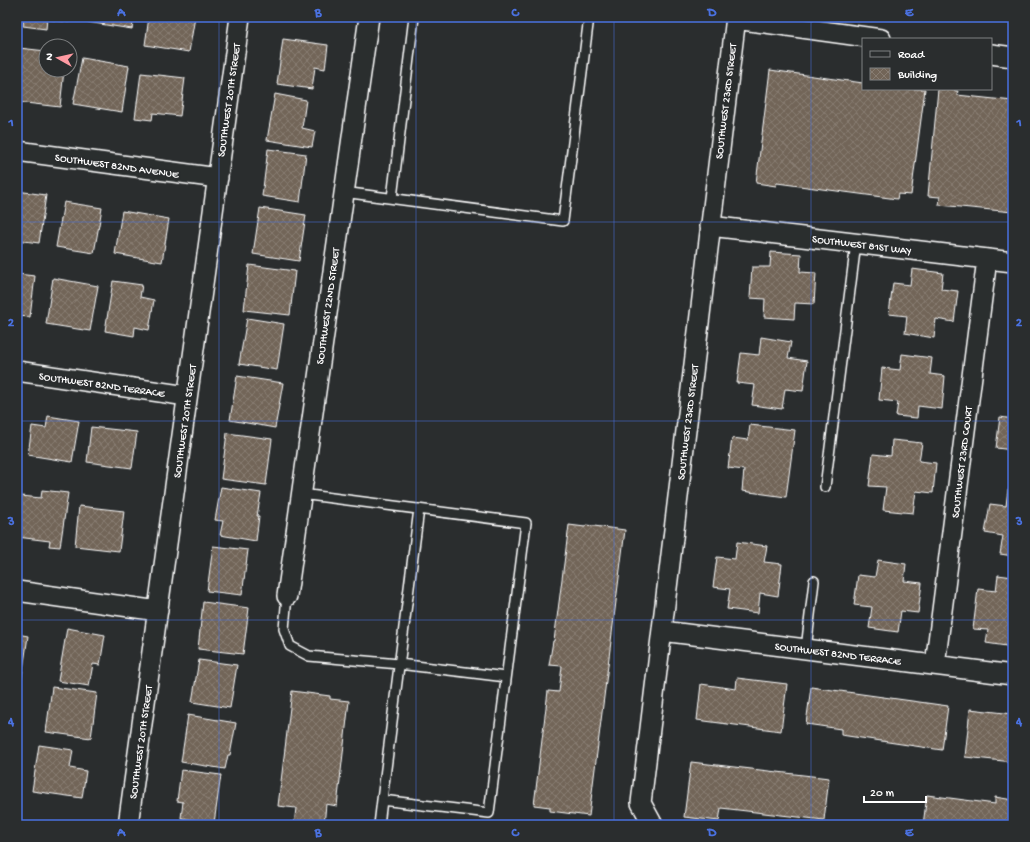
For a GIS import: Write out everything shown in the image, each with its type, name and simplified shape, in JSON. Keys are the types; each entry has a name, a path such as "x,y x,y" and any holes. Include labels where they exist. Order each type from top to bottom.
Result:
{"street":[{"name":"SOUTHWEST 20TH STREET","path":"128,825 240,17"},
{"name":"SOUTHWEST 22ND STREET","path":"287,596 343,192 369,17"},
{"path":"735,18 874,38"},
{"name":"SOUTHWEST 23RD STREET","path":"653,825 641,802 735,18"},
{"path":"992,54 1013,57"},
{"name":"SOUTHWEST 82ND AVENUE","path":"17,151 218,178"},
{"name":"SOUTHWEST 81ST WAY","path":"710,226 1013,262"},
{"name":"SOUTHWEST 23RD COURT","path":"935,665 987,258"},
{"name":"SOUTHWEST 82ND TERRACE","path":"17,371 187,396"},
{"path":"17,591 158,611"},
{"name":"SOUTHWEST 82ND TERRACE","path":"662,631 1013,674"}],"lane":[{"path":"392,198 414,17"},
{"path":"343,192 563,221 589,17"},
{"path":"825,488 856,243"},
{"path":"301,494 526,522 489,813 382,800"},
{"path":"379,825 419,509"},
{"path":"806,649 814,581"},
{"path":"287,596 284,629 290,646 309,656 399,664 506,677"}],"building":[{"path":"24,17 70,17 69,22 47,19 46,29 23,26"},
{"path":"88,17 134,17 132,29 87,22"},
{"path":"149,17 195,17 189,52 145,45"},
{"path":"1001,17 1013,17 1013,21 1001,20"},
{"path":"283,39 328,45 325,69 315,67 312,89 277,84"},
{"path":"19,48 38,50 38,78 63,78 60,107 17,102 17,64"},
{"path":"82,58 129,66 122,112 73,104"},
{"path":"770,70 862,83 862,90 925,90 911,195 898,194 897,199 777,183 776,186 756,183"},
{"path":"141,73 185,78 180,116 153,113 152,120 135,118"},
{"path":"938,90 958,91 957,95 1013,101 1013,212 939,205 940,197 928,196"},
{"path":"275,94 306,100 302,128 315,131 312,147 267,140"},
{"path":"268,149 306,154 300,202 262,196"},
{"path":"17,191 46,195 39,243 17,240"},
{"path":"64,202 102,208 94,253 56,247"},
{"path":"260,208 306,215 299,261 253,254"},
{"path":"122,211 169,219 162,262 115,254"},
{"path":"771,252 801,254 800,272 816,273 814,304 795,303 794,319 764,317 765,299 750,298 752,267 770,267"},
{"path":"249,265 295,271 290,315 244,310"},
{"path":"912,269 943,273 941,289 958,291 954,322 936,319 934,338 905,333 907,316 889,314 893,283 910,285"},
{"path":"17,274 35,276 30,317 17,316"},
{"path":"53,278 98,286 90,331 46,324"},
{"path":"113,281 142,285 140,297 154,300 149,330 135,327 134,336 105,331"},
{"path":"247,318 284,324 277,370 239,364"},
{"path":"761,337 791,342 788,358 807,361 803,391 785,389 782,409 752,405 755,385 737,383 741,353 759,355"},
{"path":"902,354 932,358 930,374 945,376 942,409 918,406 917,418 896,416 898,402 879,400 882,368 900,370"},
{"path":"237,376 283,383 275,428 230,420"},
{"path":"48,416 79,421 72,462 28,455 32,426 46,428"},
{"path":"1000,417 1013,419 1013,450 996,448"},
{"path":"750,425 795,430 786,497 742,491 744,470 728,468 732,438 748,440"},
{"path":"91,427 137,432 132,468 87,462"},
{"path":"227,433 272,439 266,485 221,479"},
{"path":"892,440 922,443 919,461 936,463 933,493 916,491 913,513 883,510 886,487 869,486 873,454 891,456"},
{"path":"221,487 261,493 257,516 259,516 256,541 220,535 223,521 215,520"},
{"path":"1008,489 1013,489 1013,556 1000,554 1003,536 985,533 990,504 1006,506"},
{"path":"42,490 68,493 60,547 49,546 50,541 17,537 21,496 41,498"},
{"path":"79,506 124,511 119,551 75,546"},
{"path":"569,525 585,527 586,525 625,530 589,816 550,811 550,807 534,805 548,691 559,692 562,666 549,665 554,641"},
{"path":"737,542 767,546 764,562 782,564 778,596 760,593 758,613 727,609 730,589 713,587 717,557 735,559"},
{"path":"213,546 248,550 242,595 207,591"},
{"path":"878,560 906,564 904,581 922,583 918,613 901,611 898,632 869,628 872,607 854,605 858,575 875,577"},
{"path":"998,575 1013,577 1013,647 986,643 988,630 973,629 978,589 996,591"},
{"path":"203,602 249,608 243,654 198,649"},
{"path":"67,628 105,635 100,665 93,664 89,686 58,681"},
{"path":"17,634 28,636 21,683 17,682"},
{"path":"199,660 237,665 230,708 192,702"},
{"path":"737,678 787,684 781,731 697,720 701,684 736,689"},
{"path":"52,687 97,693 91,738 46,732"},
{"path":"811,687 948,706 942,750 841,735 841,729 806,724"},
{"path":"292,691 330,696 330,699 349,701 337,806 326,804 324,825 294,825 296,808 278,806"},
{"path":"970,709 1013,714 1013,762 965,757"},
{"path":"188,715 236,723 230,755 228,755 225,769 181,762"},
{"path":"39,745 73,750 70,768 86,771 82,798 32,791"},
{"path":"691,762 829,778 824,820 721,808 719,821 684,817"},
{"path":"181,770 221,775 214,823 181,818 183,802 177,801"},
{"path":"927,795 995,804 995,797 1013,800 1013,825 923,825"}]}
